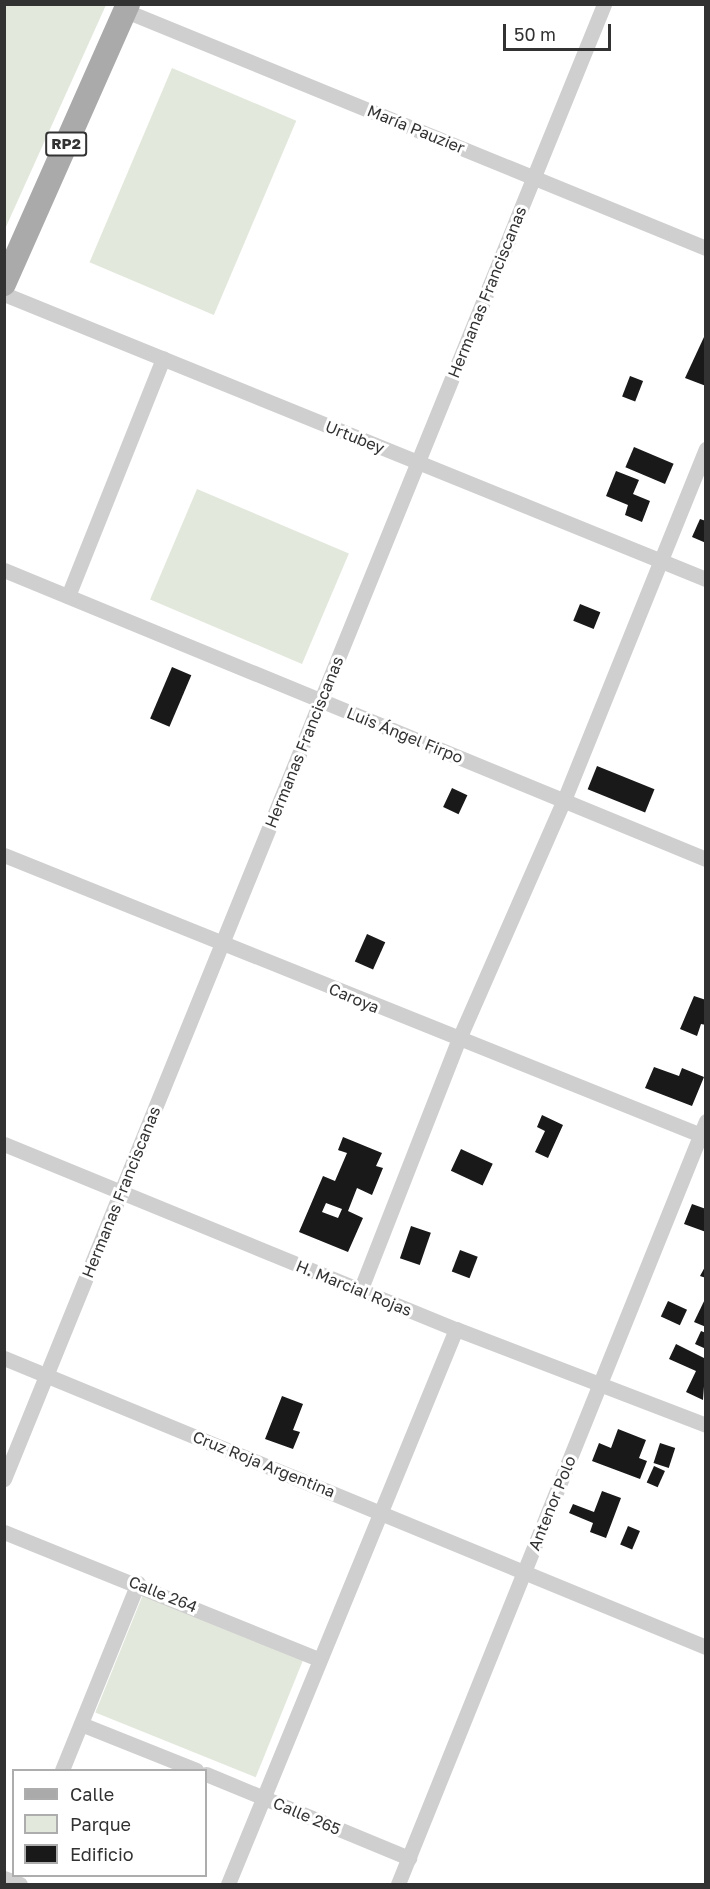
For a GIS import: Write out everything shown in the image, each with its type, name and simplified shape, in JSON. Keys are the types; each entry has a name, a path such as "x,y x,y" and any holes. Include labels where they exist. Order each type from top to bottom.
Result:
{"main road":[{"name":"RP2","path":"6,280 127,8"}],"street":[{"name":"Hermanas Franciscanas","path":"4,1479 604,4"},
{"name":"María Pauzier","path":"127,8 705,248"},
{"name":"Urtubey","path":"6,280 163,358 705,579"},
{"path":"68,596 163,358"},
{"path":"360,1291 458,1041 564,800 705,449"},
{"name":"Luis Ángel Firpo","path":"4,570 705,859"},
{"name":"Caroya","path":"4,855 458,1041 704,1131"},
{"name":"Antenor Polo","path":"398,1884 704,1131"},
{"name":"H. Marcial Rojas","path":"4,1144 360,1291 705,1425"},
{"path":"228,1884 456,1329"},
{"name":"Cruz Roja Argentina","path":"4,1358 705,1647"},
{"name":"Calle 264","path":"4,1532 138,1583 319,1659"},
{"path":"62,1769 138,1583"},
{"path":"81,1724 194,1769"},
{"name":"Calle 265","path":"207,1774 409,1858"}],"green space":[{"path":"4,5 106,5 5,229"},
{"path":"172,68 296,121 214,315 90,262"},
{"path":"197,489 349,553 302,664 150,599"},
{"path":"144,1592 304,1657 256,1777 95,1713"}],"building":[{"path":"704,337 706,338 706,386 685,378"},
{"path":"630,376 643,381 635,402 622,397"},
{"path":"634,447 674,464 665,484 625,467"},
{"path":"616,471 639,480 633,494 650,501 642,522 625,515 628,505 606,496"},
{"path":"700,519 706,521 706,543 692,537"},
{"path":"580,604 600,612 594,629 573,621"},
{"path":"172,667 191,675 169,727 150,719"},
{"path":"597,766 654,789 645,812 588,789"},
{"path":"452,788 467,795 459,814 443,807"},
{"path":"367,934 385,942 373,970 355,961"},
{"path":"694,996 706,1000 706,1025 701,1024 697,1036 680,1029"},
{"path":"654,1067 679,1076 682,1068 704,1077 692,1106 645,1088"},
{"path":"542,1115 563,1125 548,1158 535,1152 545,1131 537,1127"},
{"path":"343,1137 382,1153 376,1166 383,1168 372,1195 357,1188 348,1211 363,1218 348,1252 299,1232 323,1176 335,1181 347,1153 338,1150","holes":["326,1203 342,1209 338,1218 322,1212"]},
{"path":"461,1149 493,1164 483,1186 451,1171"},
{"path":"692,1204 706,1209 706,1232 684,1224"},
{"path":"411,1226 431,1233 420,1265 400,1258"},
{"path":"460,1250 478,1257 469,1278 452,1271"},
{"path":"706,1265 706,1278 700,1276"},
{"path":"706,1297 706,1327 694,1322"},
{"path":"668,1301 687,1310 680,1325 661,1316"},
{"path":"701,1331 706,1333 706,1349 695,1344"},
{"path":"676,1344 706,1359 703,1400 686,1392 696,1371 669,1359"},
{"path":"282,1396 303,1404 293,1430 300,1432 293,1449 265,1439"},
{"path":"618,1429 646,1440 639,1458 647,1461 640,1479 592,1461 599,1443 611,1448"},
{"path":"660,1443 675,1448 669,1468 654,1463"},
{"path":"654,1466 665,1471 658,1487 647,1482"},
{"path":"602,1491 621,1498 606,1538 590,1532 593,1523 569,1513 573,1504 594,1512"},
{"path":"628,1526 640,1531 632,1549 620,1544"}]}
